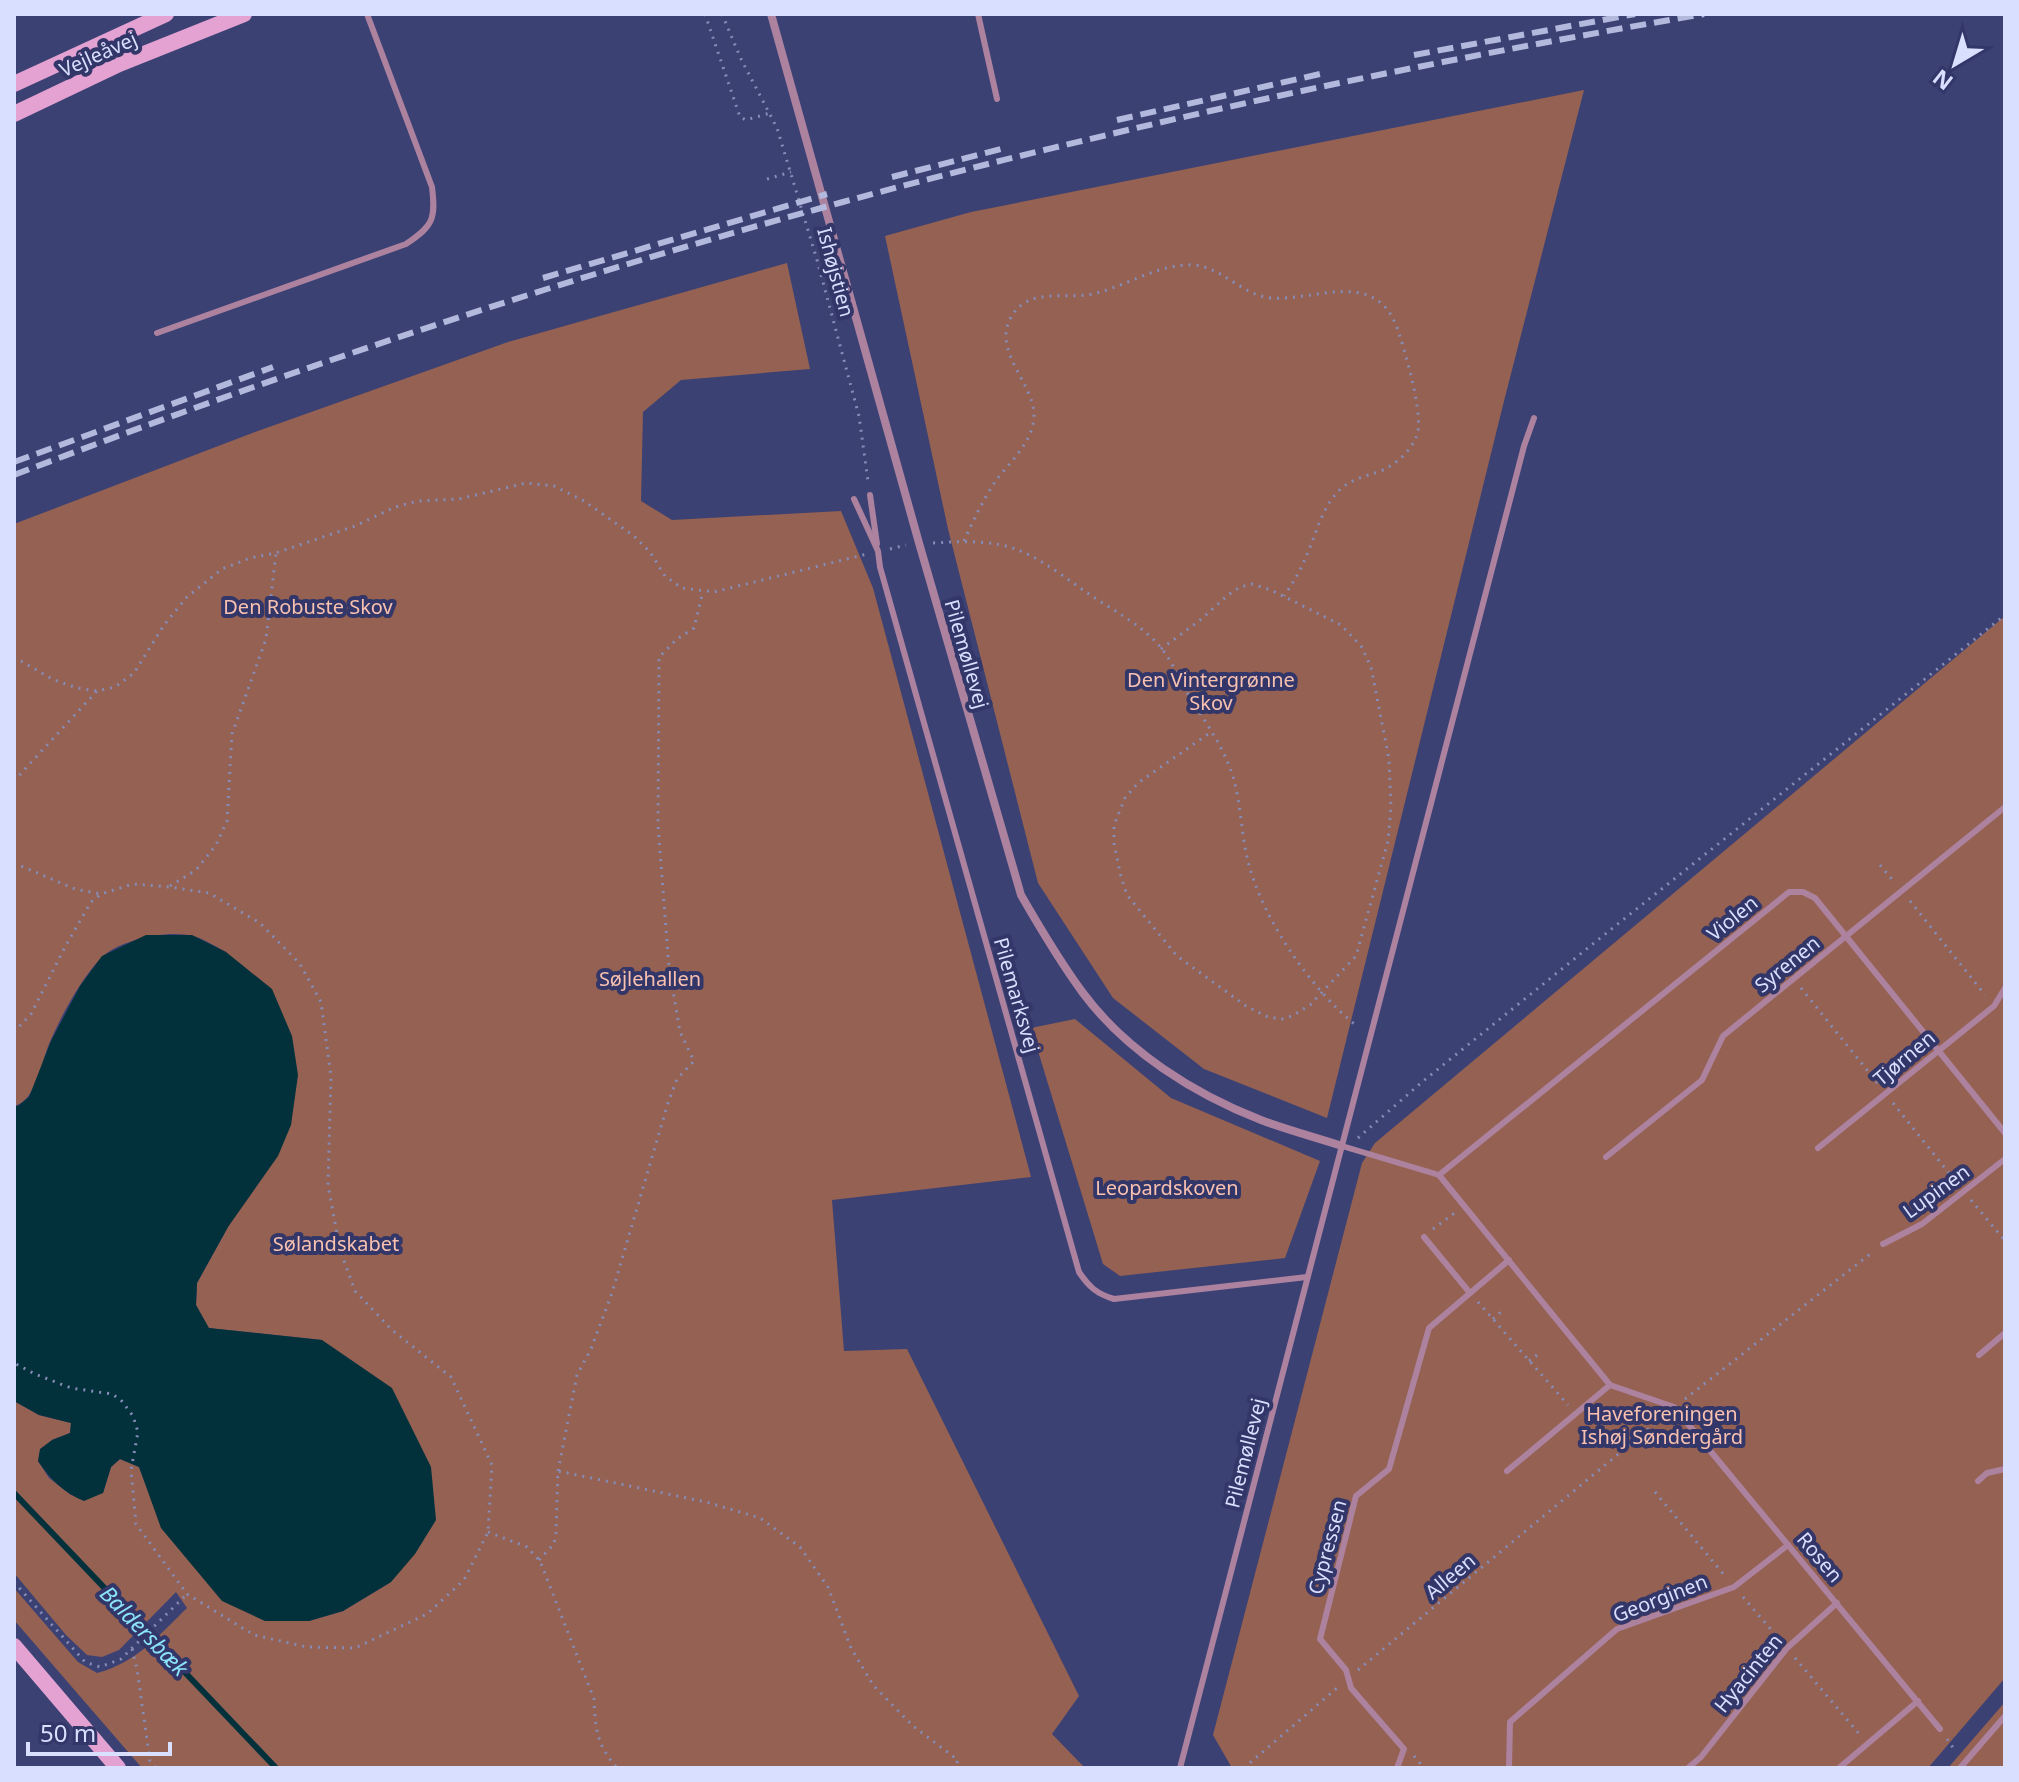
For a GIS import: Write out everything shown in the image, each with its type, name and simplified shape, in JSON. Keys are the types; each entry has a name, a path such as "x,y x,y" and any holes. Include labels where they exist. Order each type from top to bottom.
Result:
{"street":[{"name":"Vejleåvej","path":"14,84 166,14"},
{"name":"Vejleåvej","path":"14,114 119,64 244,14"},
{"name":"Pilemøllevej","path":"771,14 1021,895 1085,996 1123,1035 1159,1065 1204,1094 1261,1120 1342,1146"},
{"path":"14,1646 118,1768"}],"lane":[{"path":"157,333 406,244 426,231 435,213 432,187 367,14"},
{"path":"978,14 997,99"},
{"name":"Pilemøllevej","path":"1180,1768 1520,461 1534,418"},
{"path":"870,495 878,551"},
{"name":"Pilemarksvej","path":"854,499 878,551 1079,1272 1099,1294 1114,1299 1307,1277"},
{"name":"Syrenen","path":"1606,1157 1702,1080 1723,1036 2005,807"},
{"name":"Violen","path":"1439,1175 1789,892 1803,892 1815,898 2005,1133"},
{"name":"Tjørnen","path":"1818,1148 1994,1006 2005,988"},
{"path":"1342,1146 1439,1175 1610,1385 1674,1407"},
{"name":"Lupinen","path":"1883,1244 1922,1224 2005,1159"},
{"path":"1424,1237 1470,1293"},
{"name":"Cypressen","path":"1397,1768 1404,1749 1351,1688 1346,1670 1320,1639 1356,1496 1389,1469 1429,1328 1509,1260"},
{"path":"1979,1355 2005,1333"},
{"path":"1507,1471 1610,1385"},
{"name":"Rosen","path":"1674,1407 1940,1729"},
{"path":"1978,1481 1987,1473 2005,1469"},
{"name":"Georginen","path":"1509,1768 1510,1722 1617,1629 1734,1587 1788,1545"},
{"name":"Hyacinten","path":"1688,1768 1701,1757 1787,1648 1837,1603"},
{"path":"1839,1768 1918,1701"},
{"path":"1962,1766 2005,1716"}],"path":[{"path":"705,14 740,117 746,120 770,113"},
{"name":"Ishøjstien","path":"722,14 741,59 770,113 791,172 859,416 870,495"},
{"path":"767,179 791,172"},
{"path":"964,541 994,484 1032,433 1034,414 1030,395 1008,351 1006,331 1012,315 1025,301 1042,296 1094,294 1171,265 1198,265 1257,295 1271,298 1351,290 1366,294 1379,303 1389,312 1396,326 1418,414 1418,432 1398,462 1356,478 1337,492 1325,509 1304,562 1284,596"},
{"path":"14,657 52,679 77,688 97,691 115,687 134,673 164,625 187,597 222,569 355,526 395,507 418,501 459,499 526,483 554,486 584,501 634,536 650,552 665,576 682,588 703,591 714,592 919,543 1001,543 1026,552 1133,623 1161,649 1228,762 1238,791 1247,856 1259,894 1287,947 1353,1023 1371,1036"},
{"path":"170,887 196,870 216,845 227,821 232,734 266,639 276,553"},
{"path":"1161,649 1240,587 1252,584 1284,596 1341,625 1361,646 1374,679 1389,759 1391,807 1388,841 1367,924 1356,956 1324,992 1292,1016 1282,1019 1268,1017 1246,1006 1177,956 1127,895 1114,843 1114,825 1125,798 1138,783 1211,732"},
{"path":"539,1560 554,1544 558,1471 577,1375 591,1349 612,1293 668,1103 677,1079 694,1061 680,1032 669,967 658,826 659,657 694,628 703,591"},
{"path":"1342,1146 1371,1128 1422,1082 2005,615"},
{"path":"14,781 97,691"},
{"path":"14,863 75,889 101,894"},
{"path":"1880,865 1994,1006"},
{"path":"14,1032 31,1014 91,902 101,894 133,884 209,893 260,923 300,964 321,1002 331,1077 328,1185 340,1250 355,1291 392,1330 451,1377 492,1465 488,1532 464,1580 427,1614 355,1648 307,1647 254,1635 187,1594 136,1524 131,1470 138,1432 133,1416 121,1400 112,1394 71,1388 14,1363"},
{"path":"1793,979 2005,1241"},
{"path":"1424,1237 1464,1206"},
{"path":"1674,1407 1883,1244"},
{"path":"1470,1293 1575,1414"},
{"path":"1493,1319 1502,1311"},
{"path":"1529,1361 1537,1355"},
{"name":"Alleen","path":"1244,1768 1674,1407"},
{"path":"558,1471 706,1502 760,1518 800,1547 828,1587 851,1648 873,1685 913,1726 958,1760 955,1768"},
{"path":"1655,1492 1867,1744"},
{"path":"488,1532 527,1547 539,1560 594,1699 595,1721 602,1750 617,1768"},
{"path":"14,1582 85,1662 100,1667 121,1659 187,1594"},
{"path":"132,1649 150,1761 156,1768"},
{"path":"1940,1729 1962,1766"}],"green space":[{"name":"Den Vintergrønne Skov","path":"1584,90 1327,1118 1204,1069 1113,998 1038,883 948,529 885,236 971,212"},
{"path":"787,263 810,369 681,380 643,412 641,501 672,520 841,511 873,588 1031,1177 832,1200 844,1351 907,1349 1079,1696 1052,1734 1085,1768 142,1768 14,1620 14,1588 78,1662 97,1673 135,1655 187,1608 176,1592 119,1650 102,1657 87,1655 14,1573 14,1401 39,1415 71,1423 70,1433 52,1440 38,1461 49,1478 71,1495 103,1493 111,1467 120,1459 139,1467 144,1480 309,1621 343,1611 391,1582 322,1340 208,1328 196,1305 197,1283 228,1227 226,952 197,937 170,934 130,942 108,952 85,978 65,1011 33,1089 28,1097 14,1106 14,524 255,432 508,342"},
{"name":"Haveforeningen Ishøj Søndergård","path":"2005,616 2005,1678 1928,1768 1232,1768 1213,1735 1362,1163 1375,1143"},
{"name":"Leopardskoven","path":"1075,1019 1171,1098 1320,1161 1285,1258 1120,1276 1103,1264 1031,1028"},
{"path":"2005,1702 2005,1768 1948,1768"}],"water":[{"path":"146,935 192,935 226,952 272,989 292,1036 298,1075 291,1125 278,1156 228,1227 197,1283 196,1305 209,1328 322,1340 392,1388 431,1467 436,1520 415,1554 391,1582 343,1611 309,1621 265,1621 222,1601 161,1528 139,1467 120,1459 111,1467 103,1493 84,1501 64,1490 38,1461 40,1449 70,1433 71,1423 39,1415 14,1401 14,1106 29,1097 51,1041 80,986 102,956"}],"waterway":[{"name":"Baldersbæk","path":"14,1493 276,1768"}],"railway":[{"path":"1414,55 1635,14"},
{"path":"14,475 410,334 543,290 811,211 1082,141 1314,88 1704,14"},
{"path":"1117,120 1320,74"},
{"path":"892,177 1001,149"},
{"path":"543,278 827,194"},
{"path":"14,462 273,367"}],"park label":[{"name":"Den Robuste Skov","path":"308,606"},
{"name":"Søjlehallen","path":"650,978"},
{"name":"Sølandskabet","path":"336,1243"}]}
